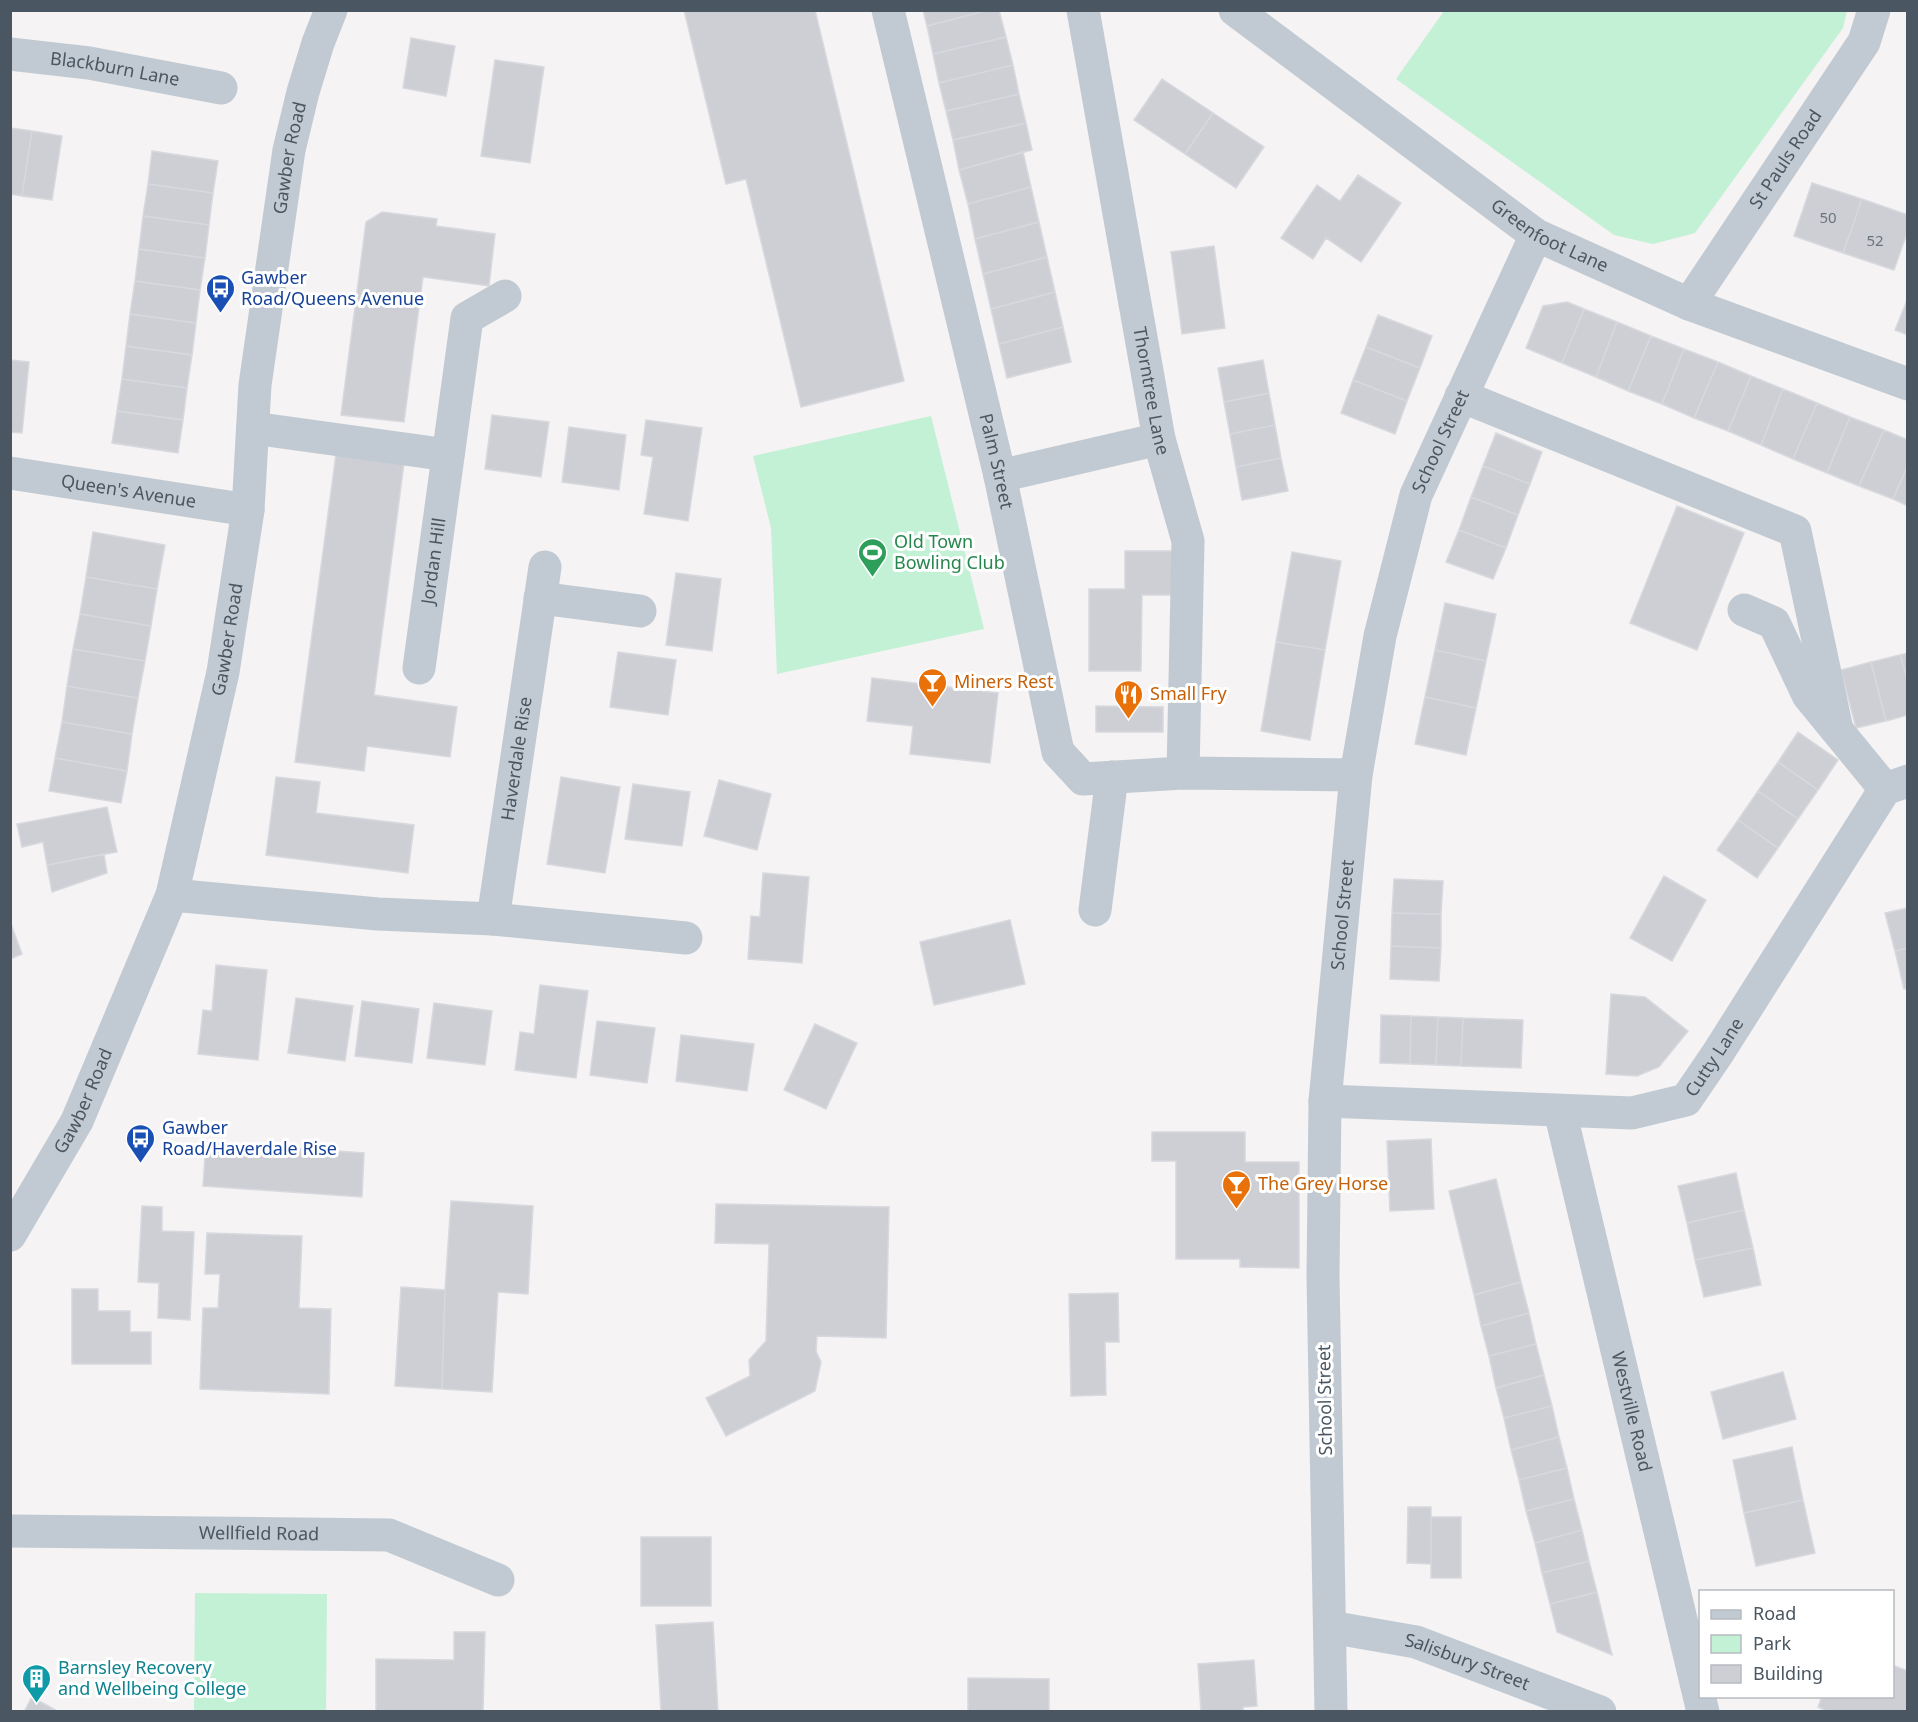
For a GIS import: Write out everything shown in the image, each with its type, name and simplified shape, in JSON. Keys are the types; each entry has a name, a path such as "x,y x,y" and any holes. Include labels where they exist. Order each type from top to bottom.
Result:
{"street":[{"name":"Gawber Road","path":"10,1235 77,1121 172,895 223,672 248,510 255,385 289,150 318,42 331,10"},
{"name":"Palm Street","path":"888,10 1000,476 1058,752 1083,779 1183,773 1356,775"},
{"name":"Thorntree Lane","path":"1083,10 1159,439 1188,541 1183,773"},
{"name":"Greenfoot Lane","path":"1235,10 1536,235 1689,304 1908,384"},
{"name":"St Pauls Road","path":"1689,304 1863,42 1874,10"},
{"name":"Blackburn Lane","path":"10,54 89,63 221,88"},
{"name":"School Street","path":"1331,1712 1323,1276 1325,1101 1356,775 1380,636 1416,495 1536,235"},
{"name":"Jordan Hill","path":"419,668 467,318 505,296"},
{"path":"1461,396 1795,531 1837,730"},
{"path":"253,428 448,455"},
{"path":"1000,476 1159,439"},
{"name":"Queen's Avenue","path":"10,473 248,510"},
{"name":"Haverdale Rise","path":"493,919 543,582 640,611"},
{"path":"1744,610 1774,623 1808,695 1837,730 1896,785"},
{"path":"1095,910 1112,777"},
{"name":"Cutty Lane","path":"1325,1101 1632,1113 1686,1100 1896,785"},
{"path":"172,895 378,914 493,919 686,938"},
{"name":"Westville Road","path":"1560,1111 1699,1695"},
{"name":"Wellfield Road","path":"10,1531 389,1535 498,1580"},
{"name":"Salisbury Street","path":"1330,1627 1416,1642 1600,1712"}],"green space":[{"path":"1444,11 1847,11 1843,28 1695,233 1653,244 1614,235 1396,79"},
{"name":"Old Town Bowling Club","path":"931,416 984,629 777,674 771,528 753,456"},
{"path":"195,1593 327,1594 326,1711 194,1711"}],"building":[{"path":"684,10 815,10 904,381 801,407 746,179 726,184"},
{"path":"923,10 989,10 927,26"},
{"path":"989,10 999,10 1006,37 933,54 927,26"},
{"path":"1006,37 1013,65 939,83 933,54"},
{"path":"411,38 455,46 446,96 403,88"},
{"path":"495,60 544,67 530,163 481,156"},
{"path":"1013,65 1019,94 946,111 939,83"},
{"path":"1162,79 1213,113 1185,154 1134,120"},
{"path":"1019,94 1026,123 953,140 946,111"},
{"path":"1213,113 1264,147 1236,188 1185,154"},
{"path":"1026,123 1032,150 959,170 953,140"},
{"path":"10,128 32,131 22,196 10,194"},
{"path":"32,131 62,136 52,200 22,196"},
{"path":"152,151 218,161 213,193 148,184"},
{"path":"1023,152 1031,187 968,204 959,170"},
{"path":"1358,175 1401,203 1361,262 1326,238 1313,259 1281,238 1317,185 1340,201"},
{"path":"1812,183 1862,199 1843,253 1794,236"},
{"path":"148,184 213,193 209,225 143,216"},
{"path":"1031,187 1039,222 975,239 968,204"},
{"path":"1862,199 1908,215 1908,230 1894,270 1843,253"},
{"path":"382,212 437,219 436,226 495,234 489,286 423,277 404,422 341,415 366,222"},
{"path":"143,216 209,225 205,258 139,249"},
{"path":"1039,222 1047,257 983,274 975,239"},
{"path":"1214,246 1225,328 1182,334 1171,252"},
{"path":"139,249 205,258 200,290 135,281"},
{"path":"1047,257 1055,292 991,309 983,274"},
{"path":"135,281 200,290 196,323 130,314"},
{"path":"1055,292 1063,327 999,344 991,309"},
{"path":"1908,298 1908,335 1895,330"},
{"path":"1567,302 1584,309 1562,363 1526,348 1543,306"},
{"path":"1584,309 1617,322 1596,377 1562,363"},
{"path":"130,314 196,323 192,355 126,346"},
{"path":"1378,315 1432,336 1420,368 1366,347"},
{"path":"1617,322 1651,336 1628,391 1596,377"},
{"path":"1063,327 1071,362 1007,378 999,344"},
{"path":"1651,336 1684,349 1662,404 1628,391"},
{"path":"126,346 192,355 187,388 122,379"},
{"path":"1366,347 1420,368 1407,401 1353,380"},
{"path":"1684,349 1718,362 1694,418 1662,404"},
{"path":"10,360 29,362 22,433 10,432"},
{"path":"1263,360 1269,393 1224,402 1218,368"},
{"path":"1718,362 1751,376 1728,431 1694,418"},
{"path":"1751,376 1783,389 1761,445 1728,431"},
{"path":"122,379 187,388 183,420 117,411"},
{"path":"1353,380 1407,401 1395,434 1341,413"},
{"path":"1783,389 1817,403 1793,459 1761,445"},
{"path":"1269,393 1275,425 1230,434 1224,402"},
{"path":"1817,403 1850,417 1827,473 1793,459"},
{"path":"117,411 183,420 178,453 112,443"},
{"path":"492,415 549,422 541,477 485,469"},
{"path":"1850,417 1884,430 1859,486 1827,473"},
{"path":"646,420 702,428 688,521 644,514 653,457 641,455"},
{"path":"1275,425 1281,458 1236,467 1230,434"},
{"path":"569,427 626,435 619,490 562,482"},
{"path":"1884,430 1908,440 1908,465 1893,499 1859,486"},
{"path":"1496,433 1542,452 1530,484 1483,466"},
{"path":"336,454 404,463 374,695 457,707 450,757 367,746 364,771 295,762"},
{"path":"1281,458 1288,491 1242,500 1236,467"},
{"path":"1908,465 1908,506 1893,499"},
{"path":"1483,466 1530,484 1518,515 1471,497"},
{"path":"1471,497 1518,515 1506,548 1459,530"},
{"path":"1677,506 1744,533 1697,650 1630,623"},
{"path":"1459,530 1506,548 1493,579 1446,562"},
{"path":"93,532 165,545 157,589 86,577"},
{"path":"1125,551 1178,551 1177,595 1142,595 1141,671 1089,671 1089,589 1125,589"},
{"path":"1292,552 1341,561 1325,650 1276,642"},
{"path":"676,573 721,579 712,651 666,645"},
{"path":"86,577 157,589 151,626 80,614"},
{"path":"1445,603 1496,614 1486,661 1435,650"},
{"path":"80,614 151,626 145,661 73,649"},
{"path":"1276,642 1325,650 1310,740 1261,731"},
{"path":"73,649 145,661 138,698 67,686"},
{"path":"1435,650 1486,661 1476,708 1425,697"},
{"path":"618,652 676,660 668,715 610,707"},
{"path":"1908,653 1908,681 1900,655"},
{"path":"1900,655 1908,681 1908,715 1886,721 1871,662"},
{"path":"1871,662 1886,721 1856,728 1841,670"},
{"name":"Miners Rest","path":"872,678 998,693 990,763 910,754 913,726 867,721"},
{"path":"67,686 138,698 132,734 62,722"},
{"path":"1425,697 1476,708 1466,755 1415,744"},
{"name":"Small Fry","path":"1096,706 1163,707 1163,732 1096,732"},
{"path":"62,722 132,734 127,771 55,758"},
{"path":"1798,732 1838,760 1818,790 1778,762"},
{"path":"55,758 127,771 121,803 49,791"},
{"path":"1778,762 1818,790 1798,819 1758,791"},
{"path":"276,777 320,782 316,813 414,825 408,873 266,855"},
{"path":"561,777 620,787 605,873 547,864"},
{"path":"719,780 771,794 757,850 704,836"},
{"path":"633,784 690,792 682,846 625,839"},
{"path":"1758,791 1798,819 1778,848 1738,820"},
{"path":"107,807 117,852 47,865 43,842 22,847 17,824"},
{"path":"1738,820 1778,848 1757,878 1717,850"},
{"path":"104,854 107,873 52,892 47,865"},
{"path":"763,873 809,877 802,963 748,959 751,916 760,917"},
{"path":"1664,876 1706,900 1672,961 1630,938"},
{"path":"1394,879 1443,881 1441,914 1392,913"},
{"path":"1908,908 1908,948 1895,951 1885,913"},
{"path":"1392,913 1441,914 1441,948 1391,946"},
{"path":"1010,920 1025,984 934,1005 920,942"},
{"path":"10,924 22,954 10,959"},
{"path":"1391,946 1441,948 1439,981 1390,979"},
{"path":"1908,948 1908,988 1904,989 1895,951"},
{"path":"216,965 267,970 258,1060 198,1054 203,1010 212,1011"},
{"path":"540,985 588,991 576,1078 515,1070 520,1032 534,1034"},
{"path":"1611,994 1645,997 1688,1031 1659,1067 1637,1076 1606,1074"},
{"path":"296,998 353,1006 345,1061 288,1053"},
{"path":"362,1001 419,1009 412,1063 355,1056"},
{"path":"434,1003 492,1011 485,1065 427,1058"},
{"path":"1381,1015 1411,1016 1410,1064 1380,1063"},
{"path":"1411,1016 1438,1017 1436,1065 1410,1064"},
{"path":"1438,1017 1463,1018 1461,1066 1436,1065"},
{"path":"1463,1018 1523,1020 1521,1068 1461,1066"},
{"path":"597,1021 655,1028 647,1083 590,1075"},
{"path":"815,1024 857,1043 826,1109 784,1090"},
{"path":"681,1035 754,1044 747,1091 676,1081"},
{"name":"The Grey Horse","path":"1152,1132 1245,1132 1245,1162 1299,1162 1299,1268 1240,1267 1240,1259 1176,1259 1176,1161 1152,1161"},
{"path":"1431,1139 1434,1209 1390,1211 1387,1141"},
{"path":"206,1142 364,1153 362,1197 203,1186"},
{"path":"1736,1173 1744,1210 1687,1223 1678,1186"},
{"path":"1496,1179 1521,1282 1474,1295 1449,1191"},
{"path":"451,1201 533,1206 528,1294 498,1292 492,1392 442,1389"},
{"path":"716,1204 889,1207 886,1338 817,1336 816,1351 821,1362 815,1391 726,1436 706,1398 750,1376 749,1360 766,1341 769,1244 715,1243"},
{"path":"142,1206 162,1207 162,1231 194,1232 190,1320 158,1318 159,1283 138,1282"},
{"path":"1744,1210 1753,1248 1695,1260 1687,1223"},
{"path":"207,1233 302,1236 299,1308 331,1309 329,1394 200,1389 203,1308 218,1308 220,1274 205,1274"},
{"path":"1753,1248 1761,1285 1704,1297 1695,1260"},
{"path":"1521,1282 1529,1313 1481,1326 1474,1295"},
{"path":"401,1287 445,1290 442,1389 395,1386"},
{"path":"72,1289 98,1289 98,1311 130,1311 130,1332 151,1332 151,1364 72,1364"},
{"path":"1118,1293 1119,1342 1105,1342 1106,1395 1071,1396 1069,1294"},
{"path":"1529,1313 1536,1344 1489,1356 1481,1326"},
{"path":"1536,1344 1544,1375 1496,1388 1489,1356"},
{"path":"1783,1372 1796,1419 1723,1439 1711,1392"},
{"path":"1544,1375 1552,1406 1504,1418 1496,1388"},
{"path":"1552,1406 1559,1437 1511,1450 1504,1418"},
{"path":"1559,1437 1567,1468 1519,1480 1511,1450"},
{"path":"1792,1447 1803,1500 1744,1513 1733,1460"},
{"path":"1567,1468 1574,1499 1526,1511 1519,1480"},
{"path":"1574,1499 1582,1530 1535,1543 1526,1511"},
{"path":"1803,1500 1815,1553 1756,1566 1744,1513"},
{"path":"1408,1507 1431,1507 1431,1564 1407,1563"},
{"path":"1431,1517 1461,1517 1461,1578 1431,1578"},
{"path":"1582,1530 1589,1561 1542,1573 1535,1543"},
{"path":"641,1537 711,1537 711,1606 641,1606"},
{"path":"1589,1561 1597,1592 1550,1604 1542,1573"},
{"path":"1597,1592 1612,1655 1557,1632 1550,1604"},
{"path":"713,1622 718,1712 661,1712 656,1625"},
{"path":"454,1632 485,1632 483,1712 376,1712 376,1659 454,1660"},
{"path":"1254,1660 1257,1706 1243,1707 1243,1712 1201,1712 1198,1664"},
{"path":"1894,1666 1908,1671 1908,1712 1829,1712 1818,1707 1821,1698 1894,1698"},
{"path":"968,1678 1049,1679 1049,1712 968,1712"},
{"name":"Barnsley Recovery and Wellbeing College","path":"32,1697 59,1712 24,1712"}],"place":[{"name":"Gawber Road/Queens Avenue","path":"220,314"},
{"name":"Old Town Bowling Club","path":"873,578"},
{"name":"Miners Rest","path":"933,708"},
{"name":"Small Fry","path":"1129,720"},
{"name":"Gawber Road/Haverdale Rise","path":"141,1164"},
{"name":"The Grey Horse","path":"1237,1210"},
{"name":"Barnsley Recovery and Wellbeing College","path":"37,1704"}]}
